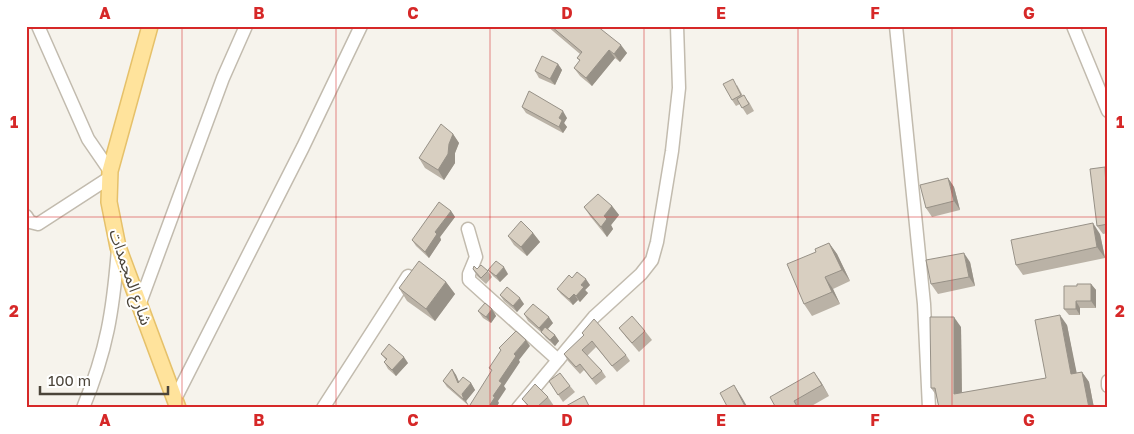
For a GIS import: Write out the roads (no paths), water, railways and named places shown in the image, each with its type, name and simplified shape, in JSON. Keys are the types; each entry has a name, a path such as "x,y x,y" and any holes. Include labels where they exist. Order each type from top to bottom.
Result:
{"main road":[{"name":"شارع المجمدات","path":"150,26 110,175 110,217 118,247 177,403"}],"street":[{"path":"26,216 30,222 38,224 110,175 88,139 38,26"},
{"path":"140,303 223,78 246,26"},
{"path":"177,403 362,26"},
{"path":"518,408 594,317 641,274 652,260 672,151 679,88 677,26"},
{"path":"896,26 924,304 929,408"},
{"path":"1073,26 1108,111"},
{"path":"468,229 476,257 469,274 470,280 558,360"},
{"path":"83,408 96,378 108,338 114,298 118,247"},
{"path":"323,408 409,275"},
{"path":"1108,381 1108,386"}]}
